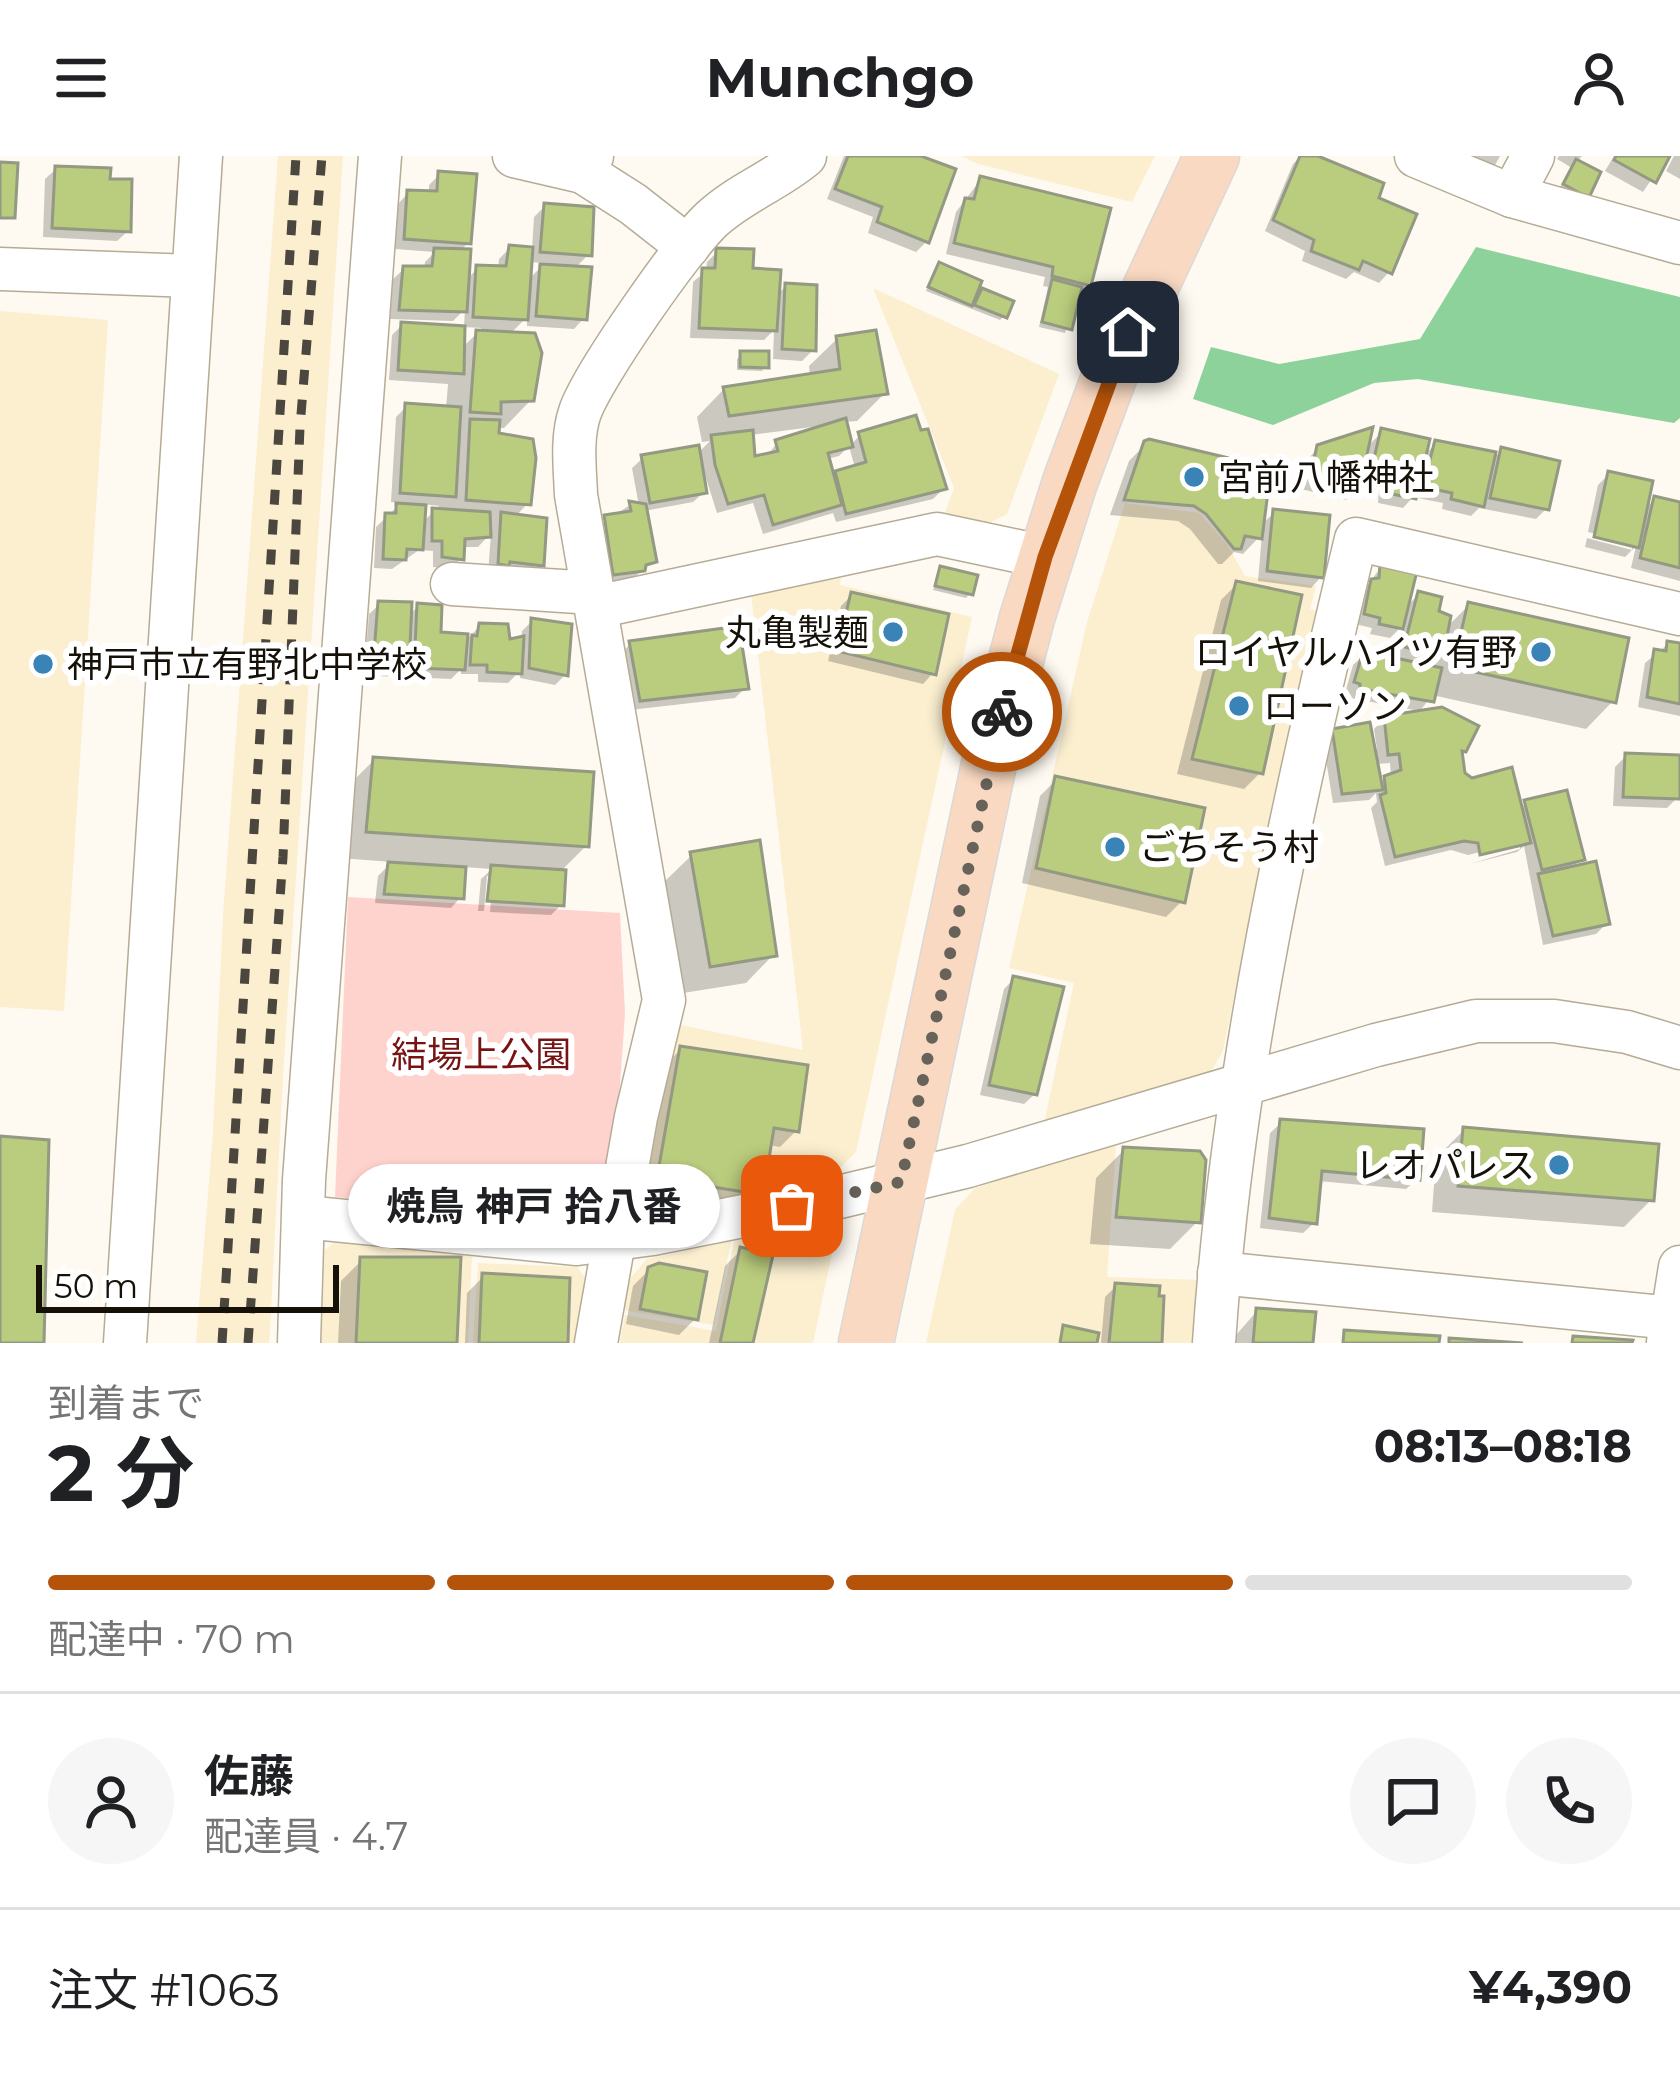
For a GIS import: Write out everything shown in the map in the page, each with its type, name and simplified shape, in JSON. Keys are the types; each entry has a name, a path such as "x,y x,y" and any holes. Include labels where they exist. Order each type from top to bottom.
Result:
{"main road":[{"path":"866,1343 994,743 1045,557 1111,372 1212,156"}],"street":[{"path":"125,1343 201,156"},
{"path":"299,1343 380,156"},
{"path":"514,156 587,164 688,247"},
{"path":"596,1343 636,1118 664,1000 576,495 574,453 580,412 604,370 711,220 805,156"},
{"path":"1416,156 1512,196 1680,243"},
{"path":"1512,196 1533,156"},
{"path":"0,269 194,276"},
{"path":"452,584 594,600 937,534 1045,557"},
{"path":"1214,1343 1239,1088 1275,892 1356,538 1680,614"},
{"path":"304,1217 577,1244 676,1230 901,1182 1376,1045 1476,1021 1554,1021 1627,1032 1680,1048"},
{"path":"1219,1274 1670,1331 1680,1268"}],"shaded area":[{"path":"278,156 343,156 270,1330 269,1343 196,1343 213,1132 223,915"},
{"path":"962,156 1155,156 1132,202"},
{"path":"1476,247 1680,297 1680,418 1674,423 1418,379 1374,383 1273,425 1193,399 1211,347 1279,364 1420,339"},
{"path":"873,288 1059,374 1007,514 983,526 944,515 954,488"},
{"name":"神戸市立有野北中学校","path":"0,311 108,320 64,1011 0,1007"},
{"path":"1125,503 1199,513 1227,544 1245,576 1316,586 1310,609 1322,612 1271,811 1223,1051 1209,1075 1043,1128 1074,983 1009,968 1087,622"},
{"path":"841,578 840,585 972,617 856,1152 827,1181 672,1219 645,1194 676,1024 803,1050 751,593"},
{"path":"1116,1143 1107,1277 1202,1280 1197,1343 926,1343 955,1210 975,1188"},
{"path":"807,1226 833,1249 813,1343 620,1343 625,1315 716,1331 734,1241"},
{"path":"344,1235 472,1252 468,1343 313,1343 317,1256"},
{"path":"731,1241 714,1325 623,1310 628,1281 647,1259"},
{"path":"478,1263 577,1267 592,1287 580,1343 473,1343"}],"green space":[{"name":"結場上公園","path":"348,897 620,913 625,1014 612,1195 584,1223 335,1197"}],"building":[{"path":"848,156 921,156 956,169 929,243 877,222 882,207 835,189"},
{"path":"1300,156 1318,156 1384,183 1379,198 1417,214 1392,274 1363,261 1359,270 1311,251 1314,240 1273,220"},
{"path":"1616,156 1670,156 1656,183 1614,160"},
{"path":"1576,159 1601,172 1589,198 1563,184"},
{"path":"0,162 18,163 15,218 0,218"},
{"path":"55,166 111,168 110,179 132,179 131,232 52,228"},
{"path":"438,171 477,174 471,244 404,239 407,190 437,191"},
{"path":"980,176 1111,208 1091,286 1052,276 1053,267 954,243 965,198 974,199"},
{"path":"544,203 594,207 592,256 540,252"},
{"path":"509,245 533,247 528,320 473,317 476,265 506,266"},
{"path":"434,248 471,249 467,312 399,310 403,266 432,266"},
{"path":"716,248 754,249 753,268 781,270 777,331 699,328 702,268 715,268"},
{"path":"939,262 982,281 972,306 928,287"},
{"path":"540,264 592,267 587,320 536,316"},
{"path":"1052,279 1082,287 1072,330 1042,322"},
{"path":"785,283 817,285 816,351 782,349"},
{"path":"982,288 1014,301 1007,318 974,305"},
{"path":"401,322 465,326 464,374 398,370"},
{"path":"476,330 535,333 542,353 534,401 501,402 501,414 470,412"},
{"path":"876,330 888,394 729,416 723,387 840,369 836,336"},
{"path":"740,351 769,351 769,368 740,367"},
{"path":"405,403 461,407 456,497 400,493"},
{"path":"916,415 921,430 928,429 947,489 846,514 835,471 866,462 858,432"},
{"path":"846,418 853,447 828,453 842,505 773,525 764,495 728,504 711,435 753,430 755,456 778,451 775,440"},
{"path":"470,419 500,420 499,433 533,439 531,505 466,500"},
{"path":"1373,427 1359,491 1310,479 1317,445"},
{"path":"1381,428 1430,439 1416,499 1387,493 1388,480 1370,476"},
{"path":"1435,440 1496,452 1484,507 1423,487"},
{"path":"1144,441 1271,468 1262,539 1245,536 1241,549 1234,549 1194,506 1124,500"},
{"path":"699,445 707,493 650,503 641,455"},
{"path":"1501,447 1560,461 1549,510 1490,498"},
{"path":"1608,471 1653,481 1639,548 1594,537"},
{"path":"1654,496 1680,502 1680,568 1640,558"},
{"path":"629,501 646,504 657,562 646,565 645,571 613,575 604,515 631,511"},
{"path":"396,503 426,505 423,550 407,549 406,560 383,559 385,513 396,513"},
{"path":"432,508 490,512 491,537 465,539 464,560 442,557 442,541 432,541"},
{"path":"1273,509 1330,515 1324,578 1267,571"},
{"path":"501,512 547,518 544,566 498,564"},
{"path":"1380,564 1417,571 1403,629 1379,624 1380,618 1364,614 1371,579 1379,578"},
{"path":"940,566 978,575 973,595 935,586"},
{"path":"1236,581 1302,595 1263,774 1192,759"},
{"path":"1418,591 1442,597 1439,611 1451,616 1443,656 1404,647"},
{"name":"丸亀製麺","path":"851,592 949,614 936,675 837,651"},
{"path":"378,601 412,602 409,668 373,666"},
{"name":"ロイヤルハイツ有野","path":"1468,602 1629,638 1616,703 1453,667"},
{"path":"417,603 442,605 441,632 468,634 465,670 414,668"},
{"path":"531,618 572,624 568,676 529,668"},
{"path":"479,623 508,624 510,639 524,636 522,674 487,672 487,665 470,665 472,635 477,636"},
{"path":"739,626 749,689 640,701 629,641"},
{"path":"1667,641 1680,643 1680,704 1647,697 1654,649 1666,651"},
{"path":"1363,651 1442,668 1434,702 1360,689 1354,682"},
{"path":"1442,707 1479,726 1466,752 1462,751 1465,773 1472,778 1512,767 1531,843 1480,855 1478,843 1464,841 1395,857 1380,795 1386,793 1384,776 1401,770 1399,754 1388,755 1384,716"},
{"path":"1370,722 1383,790 1342,794 1332,729"},
{"path":"1625,753 1680,755 1680,799 1623,797"},
{"path":"373,757 594,772 589,847 366,832"},
{"path":"1055,776 1205,808 1185,903 1036,868"},
{"path":"1567,790 1585,860 1542,870 1524,800"},
{"path":"760,840 777,956 710,967 690,852"},
{"path":"1596,861 1610,924 1553,936 1538,874"},
{"path":"388,862 466,867 464,899 384,894"},
{"path":"491,865 566,870 564,906 487,901"},
{"path":"1013,976 1064,987 1037,1095 989,1085"},
{"path":"680,1046 808,1065 799,1132 774,1128 763,1195 657,1178"},
{"path":"1280,1119 1424,1129 1420,1180 1322,1171 1317,1224 1269,1218"},
{"name":"レオパレス","path":"1463,1127 1659,1144 1654,1201 1458,1186"},
{"path":"0,1136 49,1140 44,1343 0,1343"},
{"path":"1123,1147 1200,1151 1206,1160 1201,1223 1116,1217"},
{"path":"740,1247 773,1255 753,1343 720,1343"},
{"path":"360,1257 461,1257 457,1343 356,1343"},
{"path":"659,1263 707,1272 698,1320 640,1309 648,1267"},
{"path":"482,1273 570,1278 568,1343 479,1343"},
{"path":"1115,1283 1160,1286 1159,1296 1164,1296 1162,1343 1109,1343"},
{"path":"1256,1308 1316,1312 1313,1343 1253,1343"},
{"path":"1063,1325 1099,1333 1097,1343 1060,1343"},
{"path":"1344,1330 1440,1336 1439,1343 1343,1343"},
{"path":"1573,1336 1633,1340 1572,1343"},
{"path":"1449,1338 1523,1343 1449,1343"}],"railway":[{"path":"222,1343 296,156"},
{"path":"248,1343 283,857 300,427 322,156"}],"way so far":[{"path":"792,1206 901,1182 1002,712"}],"place":[{"name":"宮前八幡神社","path":"1194,477"},
{"name":"丸亀製麺","path":"893,632"},
{"name":"ロイヤルハイツ有野","path":"1541,652"},
{"name":"神戸市立有野北中学校","path":"43,664"},
{"name":"ローソン","path":"1239,706"},
{"name":"ごちそう村","path":"1115,847"},
{"name":"レオパレス","path":"1559,1165"},
{"name":"焼鳥 神戸 拾八番","path":"792,1206"}],"route":[{"path":"1002,712 1045,557 1128,332"}]}
